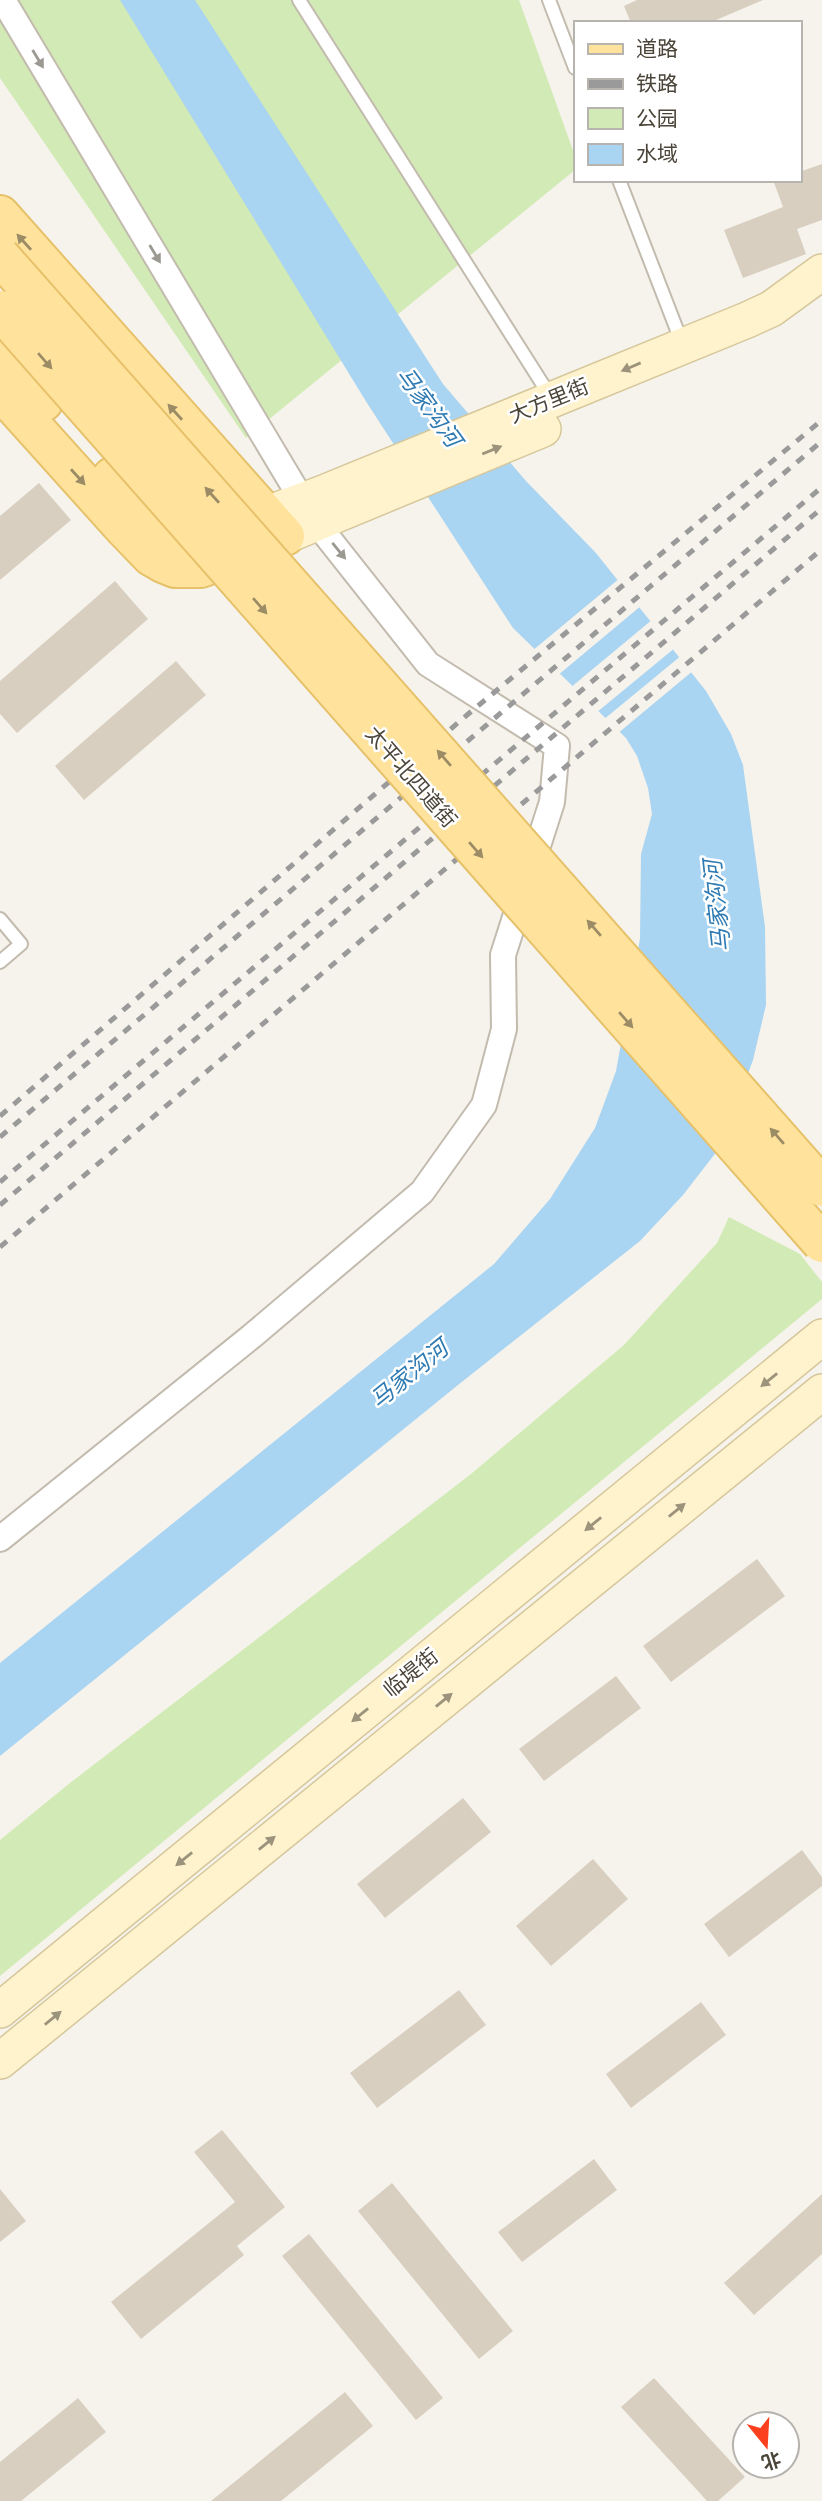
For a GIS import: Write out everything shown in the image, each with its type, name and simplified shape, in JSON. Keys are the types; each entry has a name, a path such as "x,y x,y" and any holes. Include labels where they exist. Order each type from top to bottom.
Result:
{"main road":[{"path":"0,215 293,519"},
{"name":"太平北四道街","path":"0,256 822,1187"},
{"name":"太平北四道街","path":"0,310 822,1243"},
{"path":"0,355 136,504 160,525 177,533 214,534 293,519"},
{"path":"0,390 131,536 151,556 163,563 175,568 201,568 293,519"}],"street":[{"path":"0,1539 252,1336 422,1192 484,1105 504,1029 503,955 552,802 557,746 428,664 293,519 3,0"},
{"name":"大方里街","path":"557,410 683,346 771,309 822,272"},
{"name":"大方里街","path":"293,519 557,410 769,332 822,301"},
{"name":"临堤街","path":"0,2010 822,1337"},
{"name":"临堤街","path":"0,2061 822,1392"}],"lane":[{"path":"299,0 557,410"},
{"path":"549,0 574,65"},
{"path":"620,182 683,346"},
{"path":"0,919 22,944 0,962"}],"green space":[{"path":"0,0 519,0 574,153 574,171 246,438 0,78"},
{"path":"729,1217 800,1254 822,1282 822,1299 0,1976 0,1840 471,1474 624,1345 717,1243"}],"water":[{"name":"马家沟河","path":"120,0 195,0 443,384 526,481 596,553 706,691 731,734 743,765 765,927 766,1005 753,1060 721,1146 683,1195 640,1241 0,1756 0,1663 494,1264 550,1199 595,1128 616,1071 640,939 641,854 652,814 648,788 637,756 626,738 513,628 367,403"}],"pier":[{"path":"620,578 642,605 557,676 532,651"},
{"path":"653,619 676,647 596,713 570,688"},
{"path":"682,655 694,670 617,734 603,720"}],"building":[{"path":"637,0 763,0 714,21 630,21 624,6"},
{"path":"822,164 822,220 797,229 806,254 743,278 724,230 783,207 774,182 801,182 801,171"},
{"path":"39,483 71,520 0,580 0,516"},
{"path":"115,581 148,619 17,733 0,714 0,681"},
{"path":"176,661 206,695 84,800 55,766"},
{"path":"757,1559 785,1596 671,1682 643,1646"},
{"path":"616,1676 641,1708 544,1781 519,1749"},
{"path":"463,1798 491,1832 385,1918 357,1884"},
{"path":"802,1850 822,1877 822,1886 729,1957 704,1924"},
{"path":"593,1859 628,1899 551,1966 516,1926"},
{"path":"459,1990 486,2025 377,2108 350,2073"},
{"path":"701,2002 726,2035 631,2108 606,2074"},
{"path":"222,2130 285,2207 237,2246 244,2255 141,2339 111,2302 235,2202 194,2152"},
{"path":"594,2159 617,2190 522,2262 498,2232"},
{"path":"392,2183 513,2331 479,2359 358,2211"},
{"path":"0,2189 26,2221 0,2242"},
{"path":"822,2194 822,2254 754,2315 724,2283"},
{"path":"309,2234 443,2398 416,2420 282,2256"},
{"path":"654,2378 731,2462 731,2480 742,2480 718,2501 707,2501 621,2407"},
{"path":"345,2392 373,2426 281,2501 211,2501"},
{"path":"78,2398 106,2432 21,2501 0,2501 0,2462"}],"railway":[{"path":"0,1116 467,715 822,420"},
{"path":"0,1137 822,441"},
{"path":"0,1182 822,487"},
{"path":"0,1205 822,508"},
{"path":"0,1247 822,549"}]}
